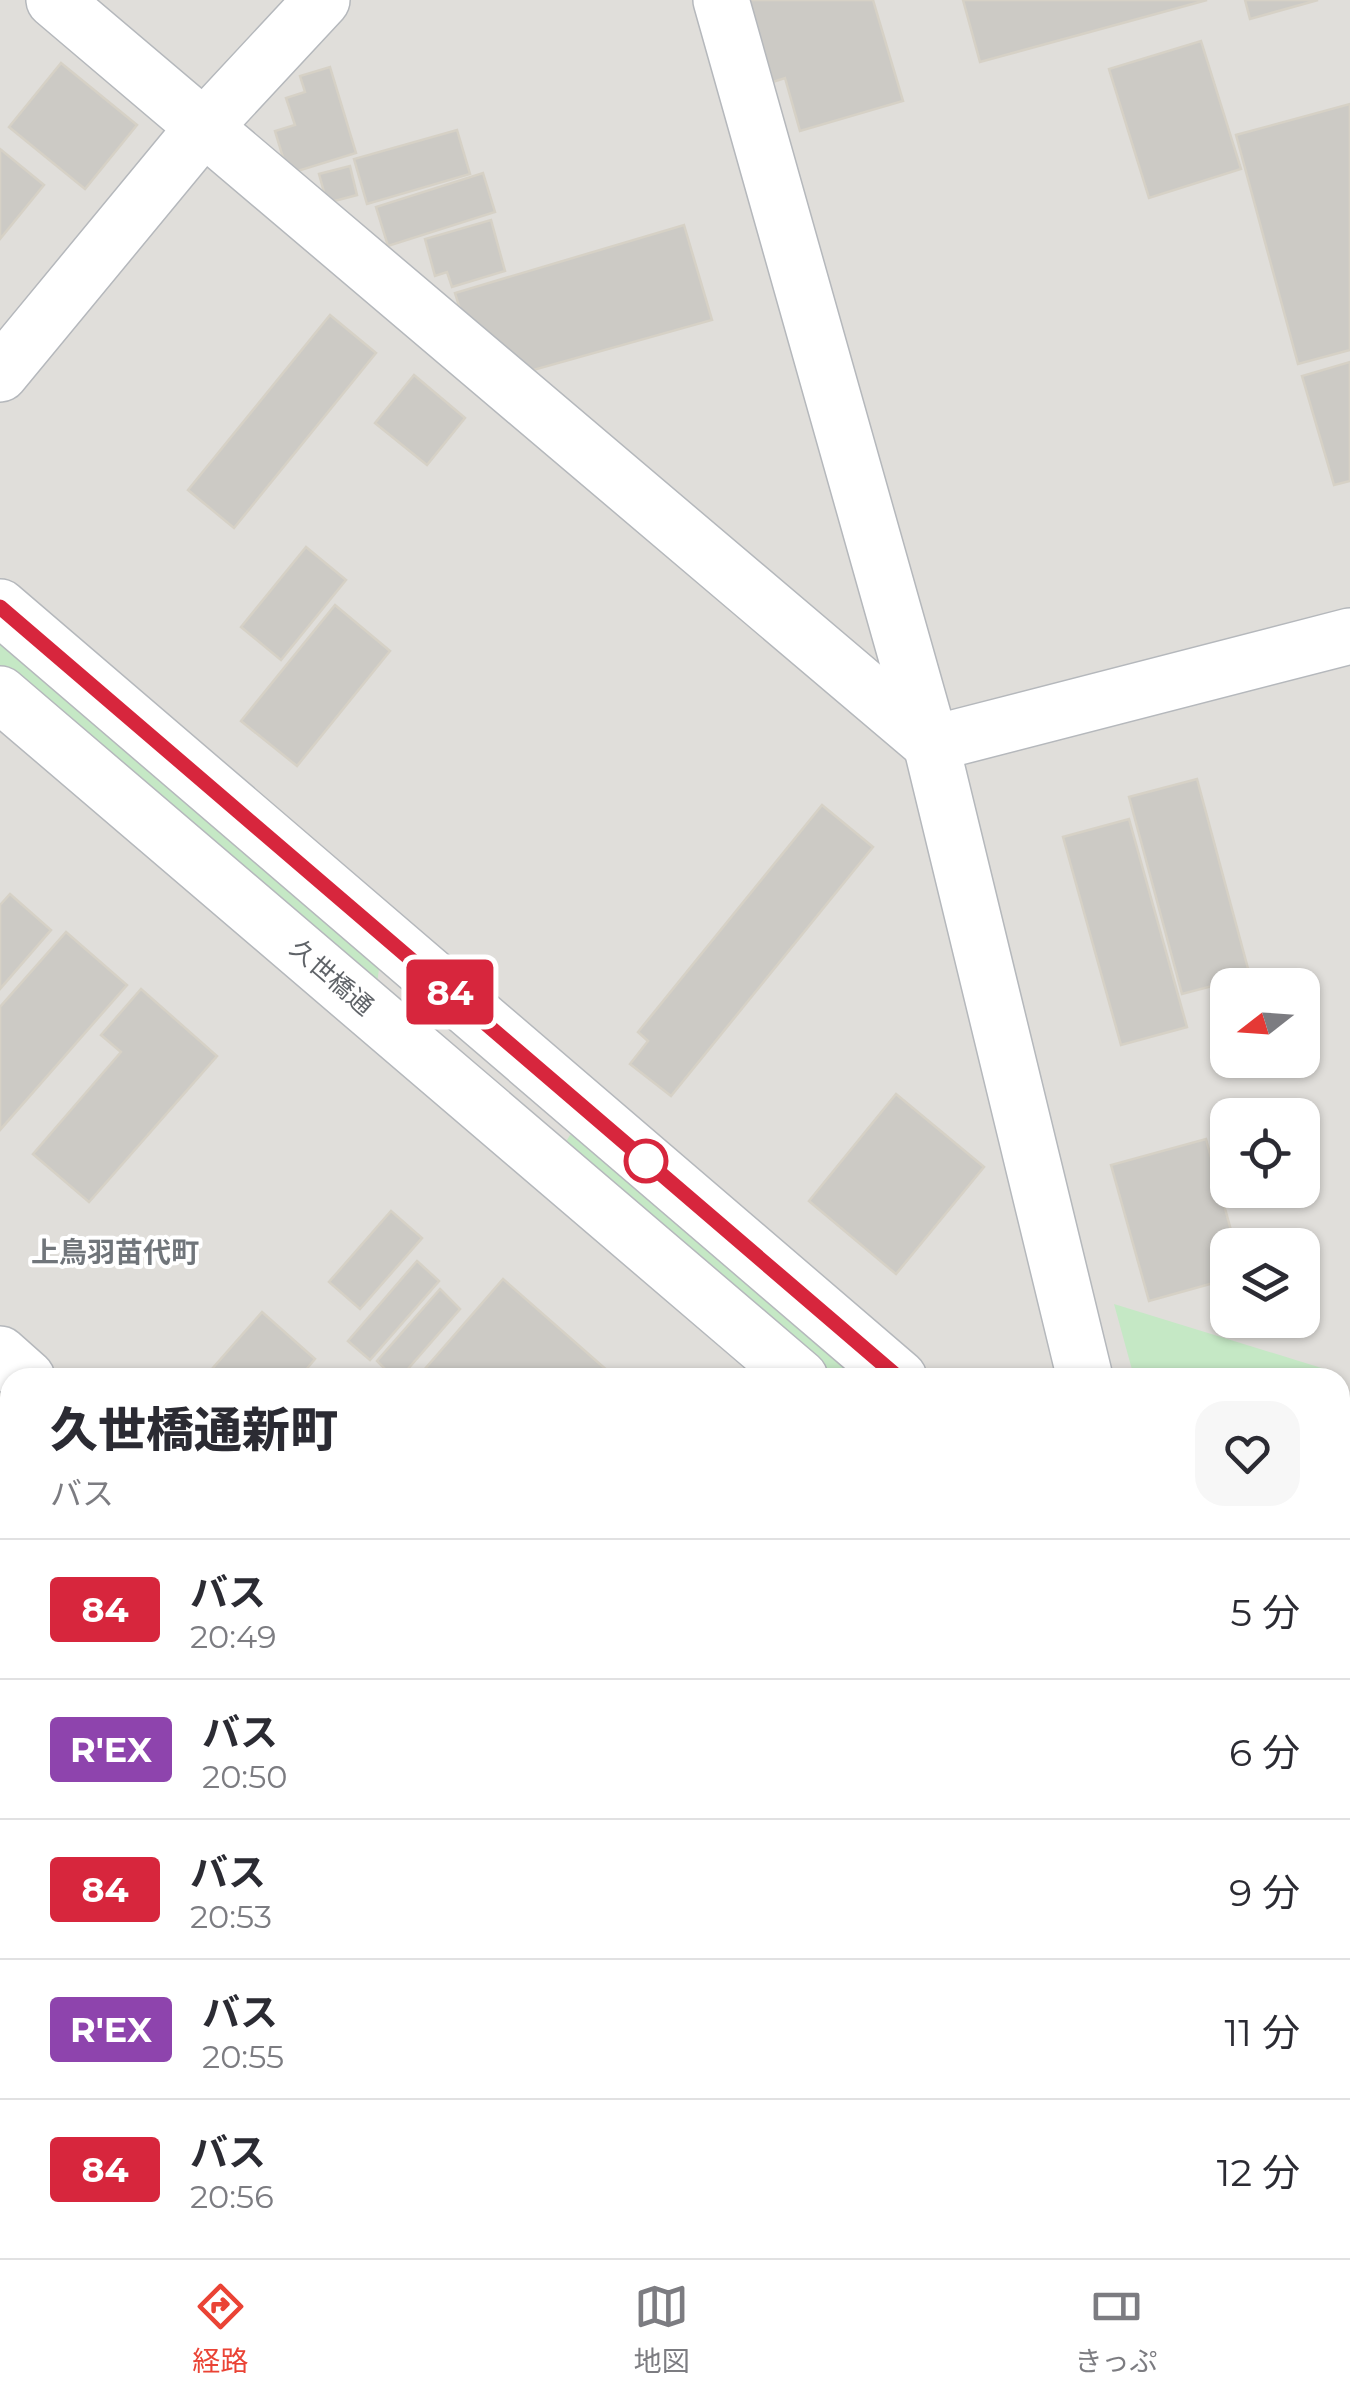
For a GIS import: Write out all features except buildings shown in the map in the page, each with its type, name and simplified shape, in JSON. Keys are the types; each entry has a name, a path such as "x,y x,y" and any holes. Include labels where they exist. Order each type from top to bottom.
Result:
{"street":[{"path":"54,0 931,744"},
{"path":"0,374 203,128 322,0"},
{"path":"721,0 931,744 1083,1368"},
{"path":"0,607 887,1368"},
{"path":"931,744 1350,636"},
{"name":"久世橋通","path":"0,694 788,1368"}],"shaded area":[{"path":"0,0 1350,0 1350,1368 0,1368"}],"green space":[{"path":"0,644 379,969 377,984 0,673"},
{"path":"570,1135 576,1135 846,1368 815,1368 561,1150"},
{"path":"1114,1304 1210,1334 1210,1338 1224,1338 1322,1368 1132,1368"}],"bus line":[{"name":"84","path":"0,607 887,1368"}],"district":[{"name":"上鳥羽苗代町","path":"115,1252"}]}
